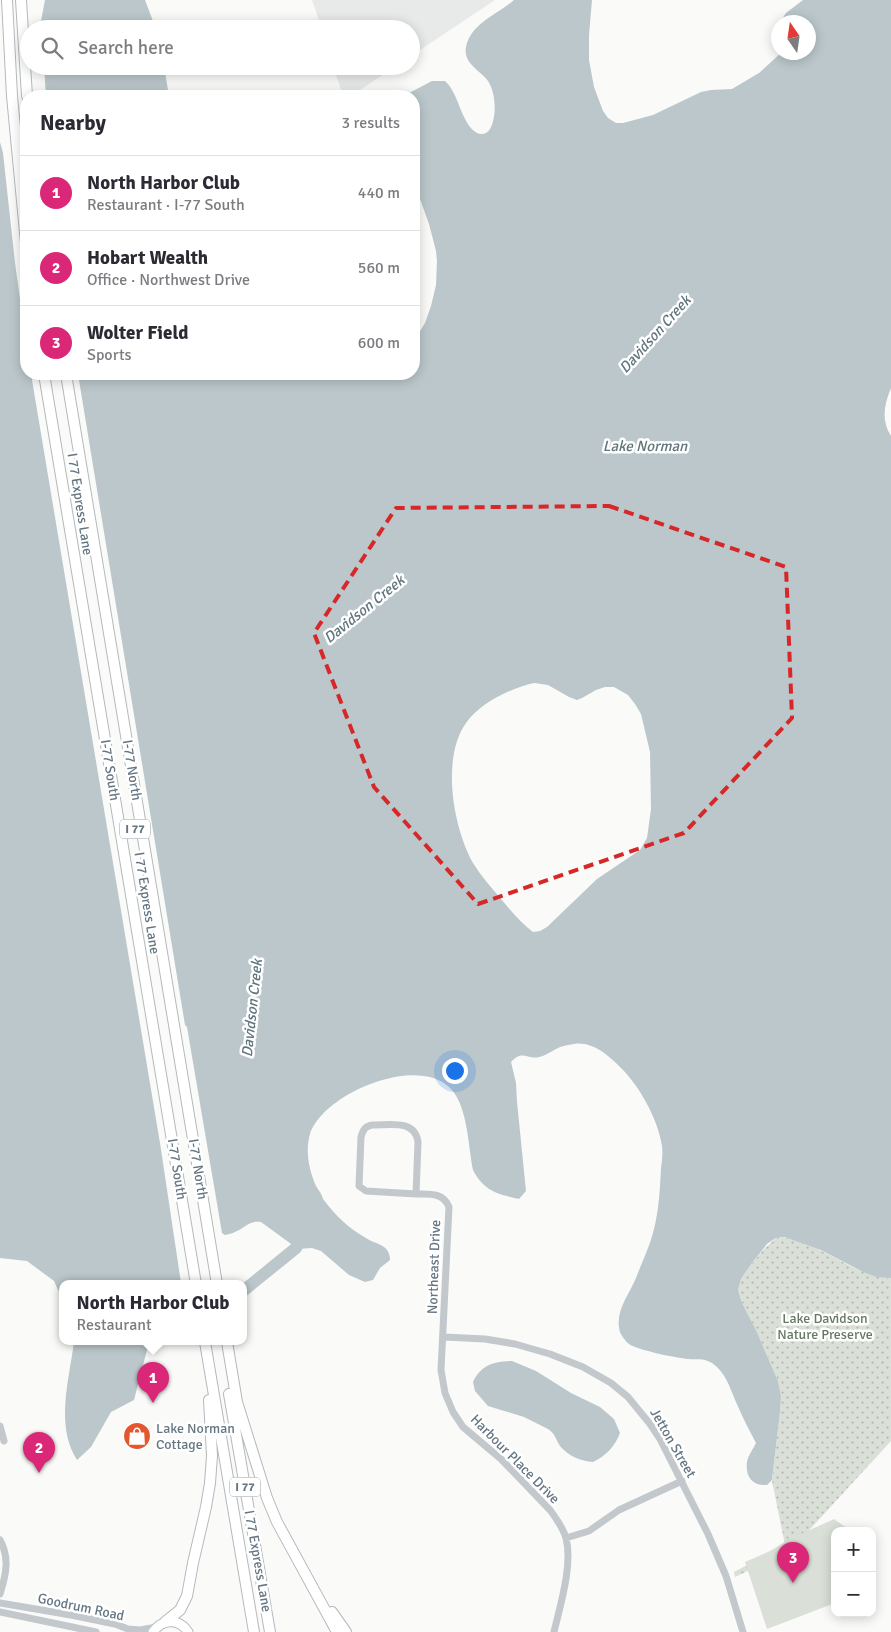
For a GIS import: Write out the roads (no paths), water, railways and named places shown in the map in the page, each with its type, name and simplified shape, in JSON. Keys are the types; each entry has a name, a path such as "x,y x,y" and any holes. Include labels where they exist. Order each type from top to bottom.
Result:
{"highway":[{"path":"7,0 20,181"},
{"path":"13,0 20,108"},
{"path":"21,0 22,20"},
{"path":"28,0 29,20"},
{"path":"26,75 27,90"},
{"path":"33,75 34,90"},
{"name":"I-77 South","path":"45,380 195,1280"},
{"name":"I 77 Express Lane","path":"52,380 201,1280"},
{"name":"I 77 Express Lane","path":"60,380 210,1280"},
{"name":"I-77 North","path":"67,380 217,1280"},
{"path":"158,1627 180,1610 187,1596 208,1496 212,1441 205,1345"},
{"name":"I 77","path":"206,1345 254,1632"},
{"name":"I 77 Express Lane","path":"212,1345 260,1632"},
{"name":"I 77 Express Lane","path":"221,1345 270,1632"},
{"name":"I 77","path":"228,1347 277,1632"},
{"path":"237,1402 269,1504 283,1534 337,1632"},
{"path":"305,1571 346,1632"}],"main road":[{"path":"158,1627 178,1623 188,1631"}],"street":[{"name":"Northeast Drive","path":"416,1194 418,1142 414,1130 403,1126 366,1126 361,1136 359,1186 366,1191 416,1194 439,1195 446,1200 449,1206 444,1337"},
{"name":"Jetton Street","path":"444,1337 484,1339 530,1347 583,1367 603,1378 628,1397 650,1424 708,1534 720,1562 743,1632"},
{"name":"Harbour Place Drive","path":"444,1337 442,1370 445,1394 453,1412 463,1427 501,1459 550,1510 566,1538 566,1578 555,1628"},
{"path":"0,1426 4,1441"},
{"path":"566,1538 589,1531 624,1508 682,1482"},
{"path":"0,1540 4,1550 6,1568 0,1594"},
{"name":"Goodrum Road","path":"0,1603 71,1615 115,1624 128,1629 140,1630 158,1627"},
{"name":"Goodrum Road","path":"0,1612 96,1632"}],"water":[{"path":"45,0 145,0 153,20 41,20"},
{"name":"Lake Norman","path":"514,0 592,0 589,60 594,87 603,111 608,118 616,123 623,123 653,115 701,92 732,89 759,73 773,60 816,60 816,15 785,15 803,0 891,0 891,388 887,400 885,418 891,436 891,1278 877,1277 863,1272 821,1250 785,1237 777,1237 767,1244 741,1279 738,1290 742,1303 778,1381 781,1396 772,1480 767,1485 754,1482 747,1472 749,1455 756,1443 720,1370 705,1360 675,1357 633,1346 626,1342 620,1332 619,1318 623,1304 636,1278 654,1229 659,1199 662,1149 660,1136 652,1114 641,1093 615,1062 593,1047 574,1044 560,1047 535,1058 522,1055 511,1062 516,1083 526,1191 519,1199 492,1190 477,1177 473,1170 464,1114 460,1104 449,1087 434,1078 415,1075 394,1077 372,1084 351,1093 332,1105 318,1119 310,1134 308,1147 311,1174 323,1199 342,1221 353,1230 385,1248 390,1256 390,1260 380,1268 373,1280 365,1282 349,1275 321,1251 312,1248 298,1249 261,1222 251,1223 225,1235 222,1233 187,1027 185,1025 79,380 420,380 420,331 431,306 436,285 437,261 429,224 420,199 420,90 415,90 432,81 445,81 454,93 467,123 472,129 479,134 484,134 490,129 494,118 493,92 488,81 473,66 466,53 469,39 479,25","holes":["534,683 548,685 577,700 596,690 614,687 628,695 641,714 650,752 651,809 647,838 640,850 597,879 547,927 533,932 520,921 483,877 473,863 466,848 455,812 452,773 454,755 458,738 466,723 479,709 497,697"]},
{"path":"45,75 166,75 168,90 46,90"},
{"path":"0,142 3,153 20,299 20,380 32,380 160,1143 181,1280 59,1280 59,1292 54,1281 27,1261 0,1258"},
{"path":"74,1345 148,1345 134,1400 111,1412 91,1447 77,1460 70,1447 67,1433 65,1402"},
{"path":"512,1361 536,1371 571,1393 600,1407 614,1419 620,1433 610,1450 593,1462 579,1459 563,1450 548,1429 524,1417 488,1406 475,1391 473,1382 480,1371 489,1365"}],"waterway":[{"name":"Davidson Creek","path":"247,1288 296,1248 304,1234"}],"place":[{"name":"North Harbor Club","path":"153,1403"},
{"name":"Lake Norman Cottage","path":"137,1436"},
{"name":"Hobart Wealth","path":"39,1473"},
{"name":"Wolter Field","path":"793,1583"}],"park label":[{"name":"Lake Davidson Nature Preserve","path":"825,1326"}]}
